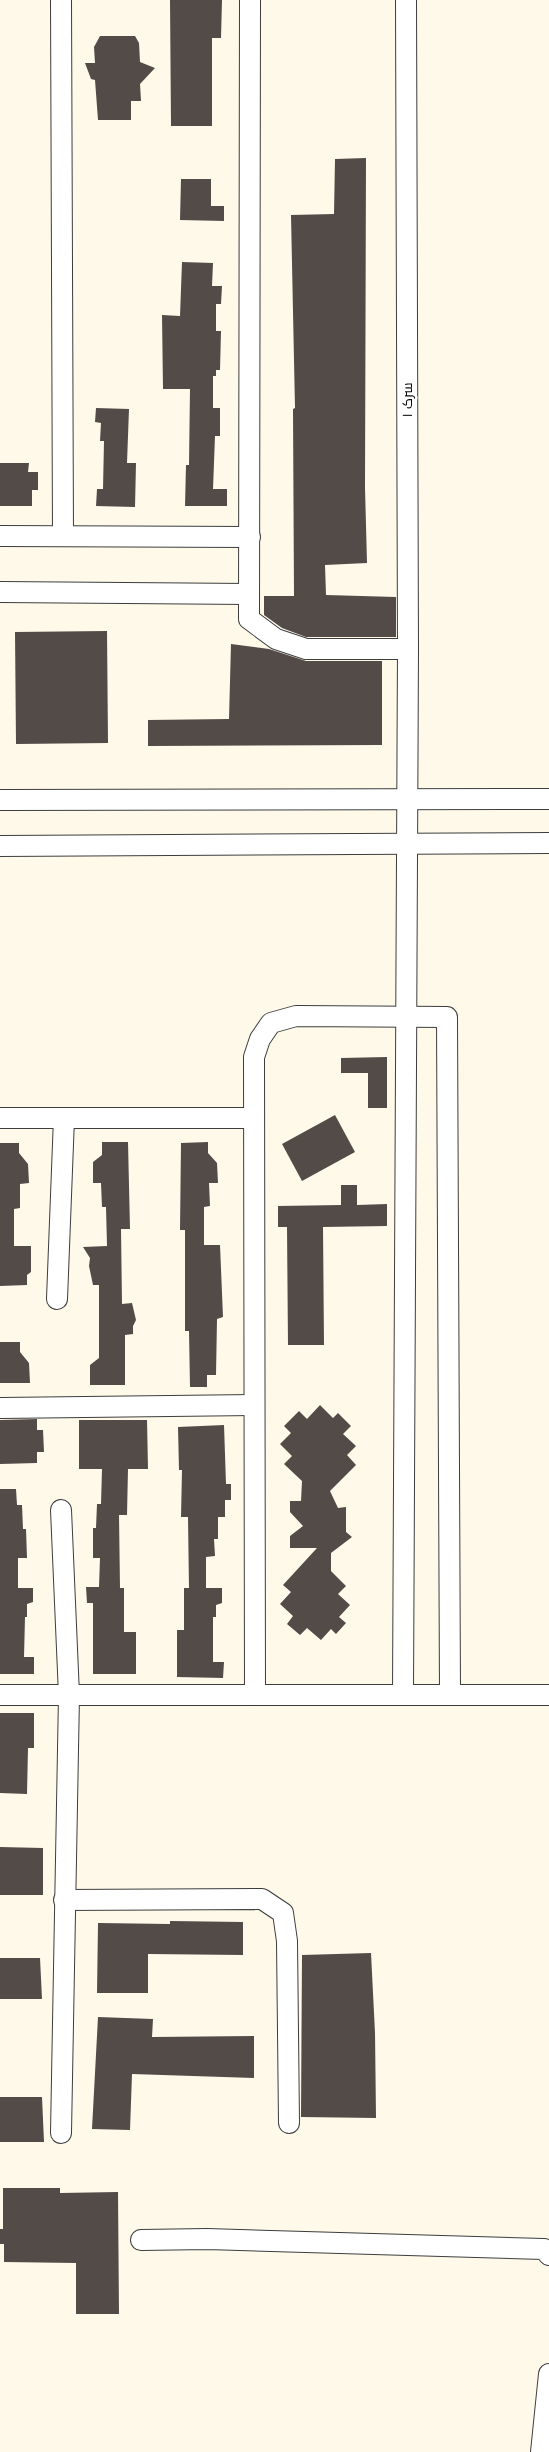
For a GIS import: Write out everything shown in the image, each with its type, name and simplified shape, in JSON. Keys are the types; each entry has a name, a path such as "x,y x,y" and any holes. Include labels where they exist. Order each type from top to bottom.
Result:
{"street":[{"path":"61,0 62,536"},
{"path":"250,0 249,618 276,639 306,649 408,649"},
{"name":"سرک ۱","path":"403,1694 404,1016 408,649 406,0"},
{"path":"0,536 250,537"},
{"path":"0,592 250,594"},
{"path":"0,800 549,799"},
{"path":"0,846 549,843"},
{"path":"255,1695 252,1118 254,1057 260,1039 272,1022 296,1016 447,1017 450,1694"},
{"path":"0,1118 252,1118"},
{"path":"57,1299 64,1118"},
{"path":"0,1408 254,1405"},
{"path":"61,1510 69,1696 61,2133"},
{"path":"0,1696 549,1694"},
{"path":"64,1900 262,1899 283,1913 288,1941 289,2122"},
{"path":"141,2240 207,2239 534,2249 544,2250 549,2255"},
{"path":"541,2452 549,2374"}],"building":[{"path":"170,0 222,0 221,38 212,38 212,126 171,126"},
{"path":"100,36 135,36 139,43 140,62 155,68 140,84 141,101 131,101 131,120 98,120 95,80 91,79 85,63 95,63 94,47"},
{"path":"366,158 365,488 367,563 325,565 326,595 396,597 396,637 306,637 282,628 264,615 264,596 294,596 293,409 295,408 291,215 334,214 335,159"},
{"path":"181,179 211,179 211,206 224,206 224,221 180,220"},
{"path":"182,262 213,263 212,286 222,286 221,304 216,304 216,331 221,331 220,370 216,370 216,376 213,376 213,408 220,408 220,436 215,436 213,489 227,489 227,506 185,506 186,465 189,465 190,389 163,389 162,315 180,316"},
{"path":"96,408 129,409 127,463 136,463 135,507 96,506 97,489 103,489 104,441 100,441 101,423 95,422"},
{"path":"0,463 29,463 28,472 38,472 38,490 32,490 32,506 0,506"},
{"path":"107,631 108,743 16,744 15,632"},
{"path":"231,644 269,649 306,661 382,661 382,745 148,746 148,720 229,719"},
{"path":"387,1057 387,1108 368,1108 368,1073 341,1073 341,1058"},
{"path":"335,1115 355,1152 302,1181 282,1144"},
{"path":"102,1142 128,1142 130,1229 121,1229 122,1304 132,1303 136,1320 133,1326 133,1334 125,1335 125,1385 90,1385 90,1365 99,1358 99,1285 93,1285 89,1266 90,1258 83,1247 107,1246 106,1207 102,1207 101,1183 93,1183 93,1162 102,1155"},
{"path":"208,1142 208,1153 217,1163 218,1183 209,1183 210,1206 204,1207 204,1245 220,1245 223,1317 217,1319 216,1375 207,1375 207,1387 190,1387 189,1331 185,1331 185,1230 180,1230 181,1143"},
{"path":"0,1143 19,1143 19,1153 28,1164 29,1183 20,1184 20,1208 14,1209 14,1246 31,1246 31,1272 27,1275 27,1285 0,1286"},
{"path":"341,1185 357,1185 357,1205 387,1204 387,1226 323,1227 324,1345 288,1345 287,1227 278,1227 278,1206 341,1205"},
{"path":"0,1342 20,1342 20,1352 29,1363 30,1383 0,1383"},
{"path":"320,1405 333,1418 338,1413 351,1426 343,1434 356,1446 347,1455 356,1465 330,1491 338,1508 346,1507 346,1532 352,1537 331,1553 331,1571 346,1586 338,1594 350,1605 339,1617 346,1623 336,1634 331,1629 321,1640 307,1628 300,1635 287,1624 293,1616 280,1604 291,1592 283,1585 317,1548 290,1548 290,1536 303,1526 290,1512 290,1501 301,1501 302,1481 284,1464 292,1456 280,1444 291,1433 284,1426 299,1411 307,1419"},
{"path":"37,1419 37,1430 43,1430 44,1452 37,1452 37,1463 0,1464 0,1420"},
{"path":"79,1420 147,1420 148,1469 128,1469 127,1515 119,1515 120,1588 124,1588 124,1632 136,1632 136,1674 93,1674 93,1603 87,1603 86,1587 99,1587 100,1558 93,1558 93,1528 96,1528 97,1504 101,1504 102,1469 79,1469"},
{"path":"224,1425 226,1484 231,1484 231,1500 225,1500 225,1517 218,1517 218,1539 214,1539 215,1556 206,1557 206,1588 222,1588 222,1603 216,1605 216,1617 213,1617 213,1662 224,1662 223,1678 177,1677 177,1630 184,1630 184,1588 189,1588 188,1517 181,1517 182,1470 179,1470 178,1427"},
{"path":"0,1489 16,1489 17,1505 22,1505 23,1529 26,1529 27,1558 18,1558 18,1588 33,1588 33,1602 27,1604 27,1617 25,1617 24,1657 34,1657 34,1674 0,1674"},
{"path":"0,1713 34,1713 34,1748 28,1748 27,1794 0,1793"},
{"path":"0,1847 43,1848 43,1895 0,1895"},
{"path":"170,1921 243,1922 243,1955 148,1954 148,1993 97,1993 98,1923 170,1924"},
{"path":"371,1953 375,2033 376,2118 301,2117 302,1955"},
{"path":"0,1958 40,1958 42,1999 0,1999"},
{"path":"98,2017 153,2019 152,2037 254,2036 254,2078 132,2074 130,2130 92,2129"},
{"path":"0,2097 42,2097 44,2142 0,2142"},
{"path":"3,2188 60,2188 60,2193 118,2192 119,2314 76,2314 76,2263 4,2262 4,2244 0,2244 0,2229 3,2229"}]}
